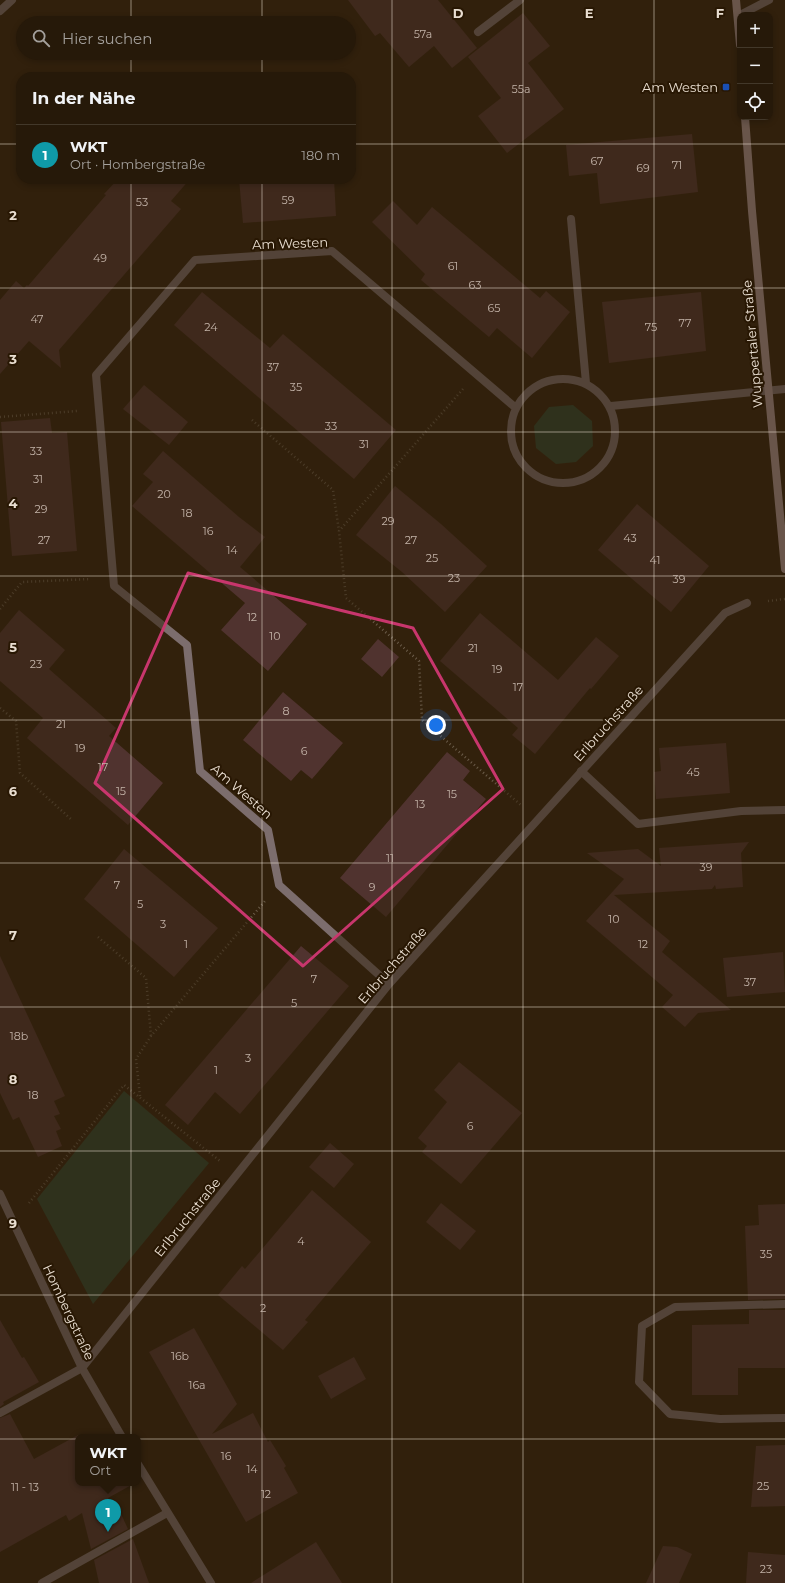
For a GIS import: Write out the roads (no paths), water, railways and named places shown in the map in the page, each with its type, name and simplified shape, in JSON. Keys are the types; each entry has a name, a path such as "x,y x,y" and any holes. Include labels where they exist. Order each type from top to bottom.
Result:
{"main road":[{"path":"736,0 738,12"},
{"name":"Wuppertaler Straße","path":"745,120 752,211 785,569"}],"street":[{"path":"0,11 12,0"},
{"path":"478,32 520,0"},
{"path":"746,12 769,0"},
{"path":"571,219 586,383"},
{"name":"Am Westen","path":"389,984 279,885 268,830 200,771 187,645 114,586 96,375 195,260 332,251 477,373 516,408"},
{"path":"560,378 586,383 610,406 617,436 605,465 580,482 549,482 523,466 510,438 516,408 534,387 560,378"},
{"path":"610,406 785,389"},
{"name":"Erlbruchstraße","path":"82,1368 389,984 725,613 747,603"},
{"path":"581,771 638,824 741,811 785,810"},
{"name":"Hombergstraße","path":"0,1194 82,1368 120,1434"},
{"path":"785,1304 675,1307 642,1326 639,1382 670,1414 720,1418 785,1418"},
{"path":"0,1413 82,1368"},
{"path":"141,1469 211,1583"},
{"path":"42,1583 167,1513"}],"place":[{"name":"Am Westen","path":"726,87"},
{"name":"WKT","path":"108,1532"}]}
